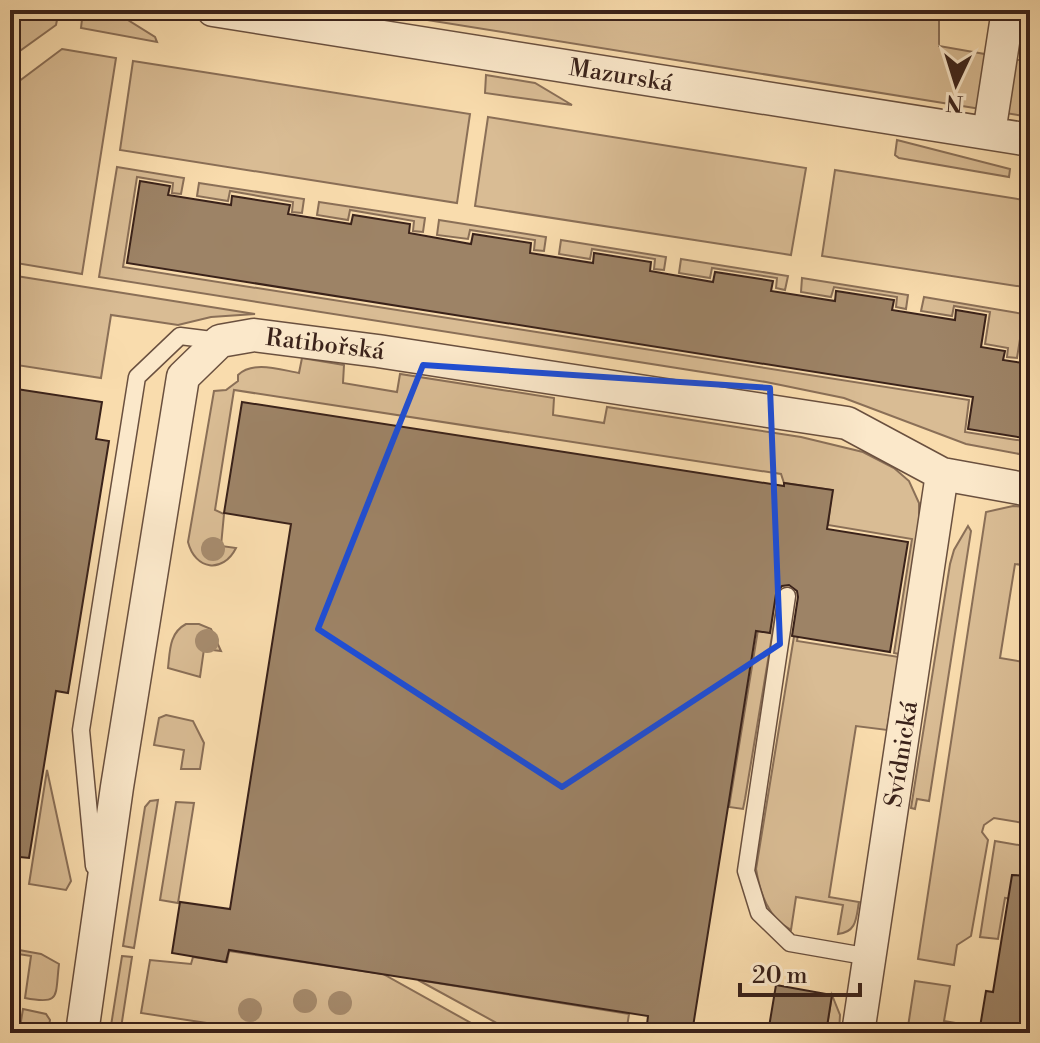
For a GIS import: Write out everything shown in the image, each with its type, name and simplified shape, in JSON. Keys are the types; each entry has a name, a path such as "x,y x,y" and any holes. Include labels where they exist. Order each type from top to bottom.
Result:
{"street":[{"path":"989,133 1008,10"},
{"name":"Mazurská","path":"220,11 1030,140"},
{"name":"Ratibořská","path":"220,341 254,335 378,351 847,423 942,474 1030,490"},
{"path":"82,1033 183,377 220,341"},
{"name":"Svídnická","path":"858,1033 942,474"}],"lane":[{"path":"99,917 81,730 137,377 180,336 220,341"},
{"path":"787,596 746,871 759,913 790,943 870,957"}],"highlighted area":[{"path":"423,365 770,388 780,644 562,787 318,629"}],"shaded area":[{"path":"59,10 56,25 10,58 10,11"},
{"path":"365,10 939,10 939,46 1030,62 1030,117"},
{"path":"83,11 123,17 155,37 157,42 81,28"},
{"path":"62,49 116,58 82,274 10,262 10,88"},
{"path":"133,61 470,114 457,203 120,150"},
{"path":"486,75 535,83 572,105 485,93"},
{"path":"488,117 806,168 791,255 475,206"},
{"path":"897,140 1010,169 1009,177 899,158 895,155"},
{"path":"117,167 184,178 181,194 172,193 173,183 137,177 123,267 969,400 965,432 1030,442 1030,456 966,444 844,398 766,382 99,277"},
{"path":"835,170 1030,201 1030,288 822,256"},
{"path":"199,183 304,199 302,213 292,212 293,202 230,191 228,201 197,196"},
{"path":"319,202 425,218 423,232 413,231 414,221 350,210 348,220 317,215"},
{"path":"439,220 546,237 544,251 534,250 535,240 470,230 468,239 437,235"},
{"path":"561,240 666,257 664,270 654,269 655,259 592,249 590,259 559,254"},
{"path":"681,259 788,276 785,290 776,288 777,278 712,268 710,278 679,273"},
{"path":"10,275 255,314 211,317 178,325 111,315 101,378 10,364"},
{"path":"802,278 908,295 906,309 896,307 897,297 834,287 831,297 801,292"},
{"path":"924,297 1024,314 1017,358 1007,357 1008,348 985,344 990,312 954,306 952,316 921,311"},
{"path":"302,358 344,365 343,383 397,392 400,374 554,398 553,415 604,423 607,407 801,437 863,452 894,468 909,481 919,503 899,654 894,653 912,539 828,525 832,490 784,483 781,474 234,390 215,510 224,514 221,546 236,548 224,562 217,565 203,563 188,542 214,391 226,390 238,381 238,375 251,368 267,367 299,373"},
{"path":"1013,506 1030,507 1030,566 1015,564 1000,658 1030,663 1030,824 994,818 984,825 982,832 988,840 971,936 957,945 954,965 918,959 986,512"},
{"path":"968,526 971,531 929,801 917,799 915,809 911,808 950,564"},
{"path":"805,569 809,570 797,641 899,657 887,730 856,726 829,897 859,902 852,927 838,934 843,905 796,897 791,930 783,925 766,904 756,869"},
{"path":"764,593 773,596 777,606 743,809 729,807"},
{"path":"186,624 199,624 211,629 221,651 204,649 200,677 168,668 173,637"},
{"path":"166,715 193,721 204,743 200,769 181,769 184,750 154,745 159,718"},
{"path":"47,770 71,881 66,890 29,884"},
{"path":"158,800 134,948 123,946 145,807 150,801"},
{"path":"176,802 194,803 178,903 160,900"},
{"path":"995,841 1030,847 1026,901 1005,898 998,939 980,937"},
{"path":"19,950 41,954 59,964 56,991 51,999 25,998 31,956 18,954"},
{"path":"229,951 383,974 489,1033 273,1033 141,1013 150,960 191,964 193,957 227,962"},
{"path":"122,956 132,957 121,1028 148,1033 110,1032"},
{"path":"418,980 629,1014 626,1033 515,1033"},
{"path":"915,981 950,986 944,1021 956,1023 954,1033 907,1033"},
{"path":"832,995 840,1015 839,1033 826,1033"},
{"path":"23,1009 46,1014 50,1020 48,1033 19,1033"}],"building":[{"path":"140,181 170,186 168,195 231,205 232,196 290,205 288,214 351,224 353,215 410,224 409,233 471,244 473,234 531,243 530,253 593,263 594,253 651,262 650,271 713,282 715,272 773,281 771,291 835,301 836,291 894,300 892,310 955,320 956,310 986,315 981,347 1005,351 1003,360 1030,364 1030,439 968,429 973,397 127,263"},
{"path":"10,388 102,402 96,439 109,441 68,693 56,691 29,858 10,856"},
{"path":"242,402 784,486 784,483 833,490 827,529 908,542 890,652 792,636 798,597 797,591 789,585 782,586 776,594 770,633 756,631 692,1033 646,1033 648,1016 229,950 226,962 172,953 180,902 230,909 291,524 224,513"},
{"path":"1012,875 1030,876 1030,1033 979,1033 986,991 993,992"},
{"path":"776,985 832,995 826,1033 768,1033"}]}
